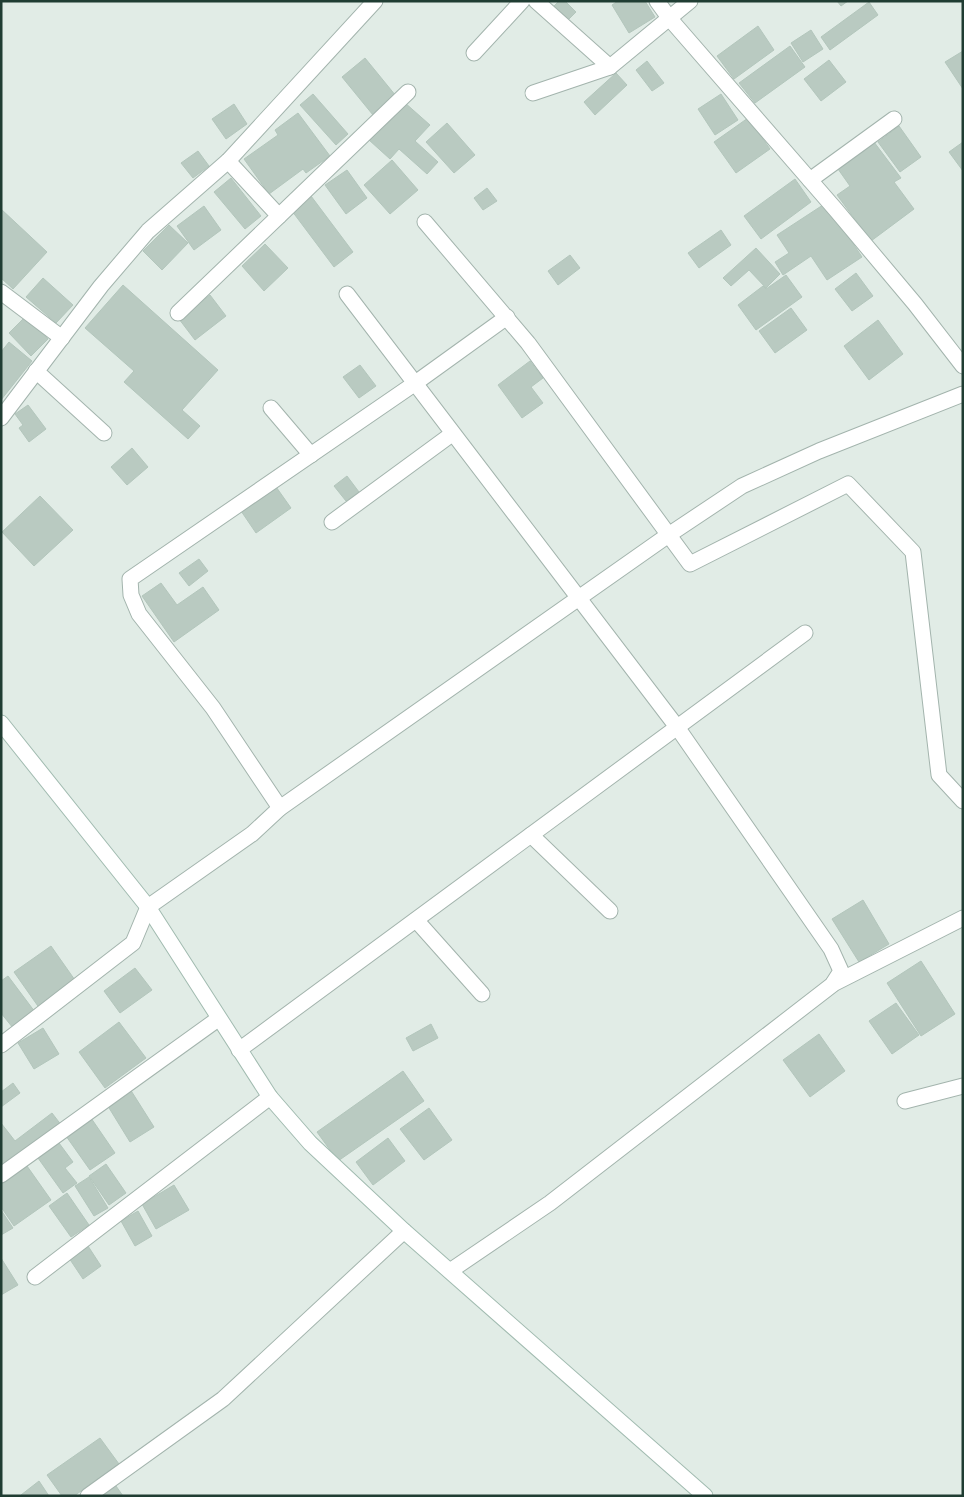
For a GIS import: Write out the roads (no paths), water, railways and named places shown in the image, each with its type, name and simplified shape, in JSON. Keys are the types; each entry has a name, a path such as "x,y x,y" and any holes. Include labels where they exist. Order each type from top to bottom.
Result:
{"street":[{"path":"2,415 148,231 228,161 375,1"},
{"path":"474,53 522,1"},
{"path":"536,1 610,67"},
{"path":"657,1 670,19 916,304 963,366"},
{"path":"533,93 610,67 690,1"},
{"path":"178,313 408,92"},
{"path":"810,180 894,119"},
{"path":"228,161 279,216"},
{"path":"426,222 508,317 690,564 848,484 913,552 939,775 963,801"},
{"path":"1,292 62,338"},
{"path":"347,294 676,727 831,949 841,971 832,985"},
{"path":"280,808 213,708 139,614 131,595 130,579 414,384 508,317"},
{"path":"36,371 104,433"},
{"path":"1,1045 133,944 148,908 252,834 280,808 668,536 742,486 819,452 963,394"},
{"path":"271,408 311,455"},
{"path":"332,522 452,434"},
{"path":"239,1050 805,633"},
{"path":"1,723 148,908 270,1097 310,1143 404,1231 705,1496"},
{"path":"531,835 610,911"},
{"path":"450,1271 550,1203 832,985 963,918"},
{"path":"416,920 482,994"},
{"path":"1,1175 218,1019"},
{"path":"904,1101 963,1086"},
{"path":"35,1277 270,1097"},
{"path":"88,1496 223,1399 404,1231"}]}
